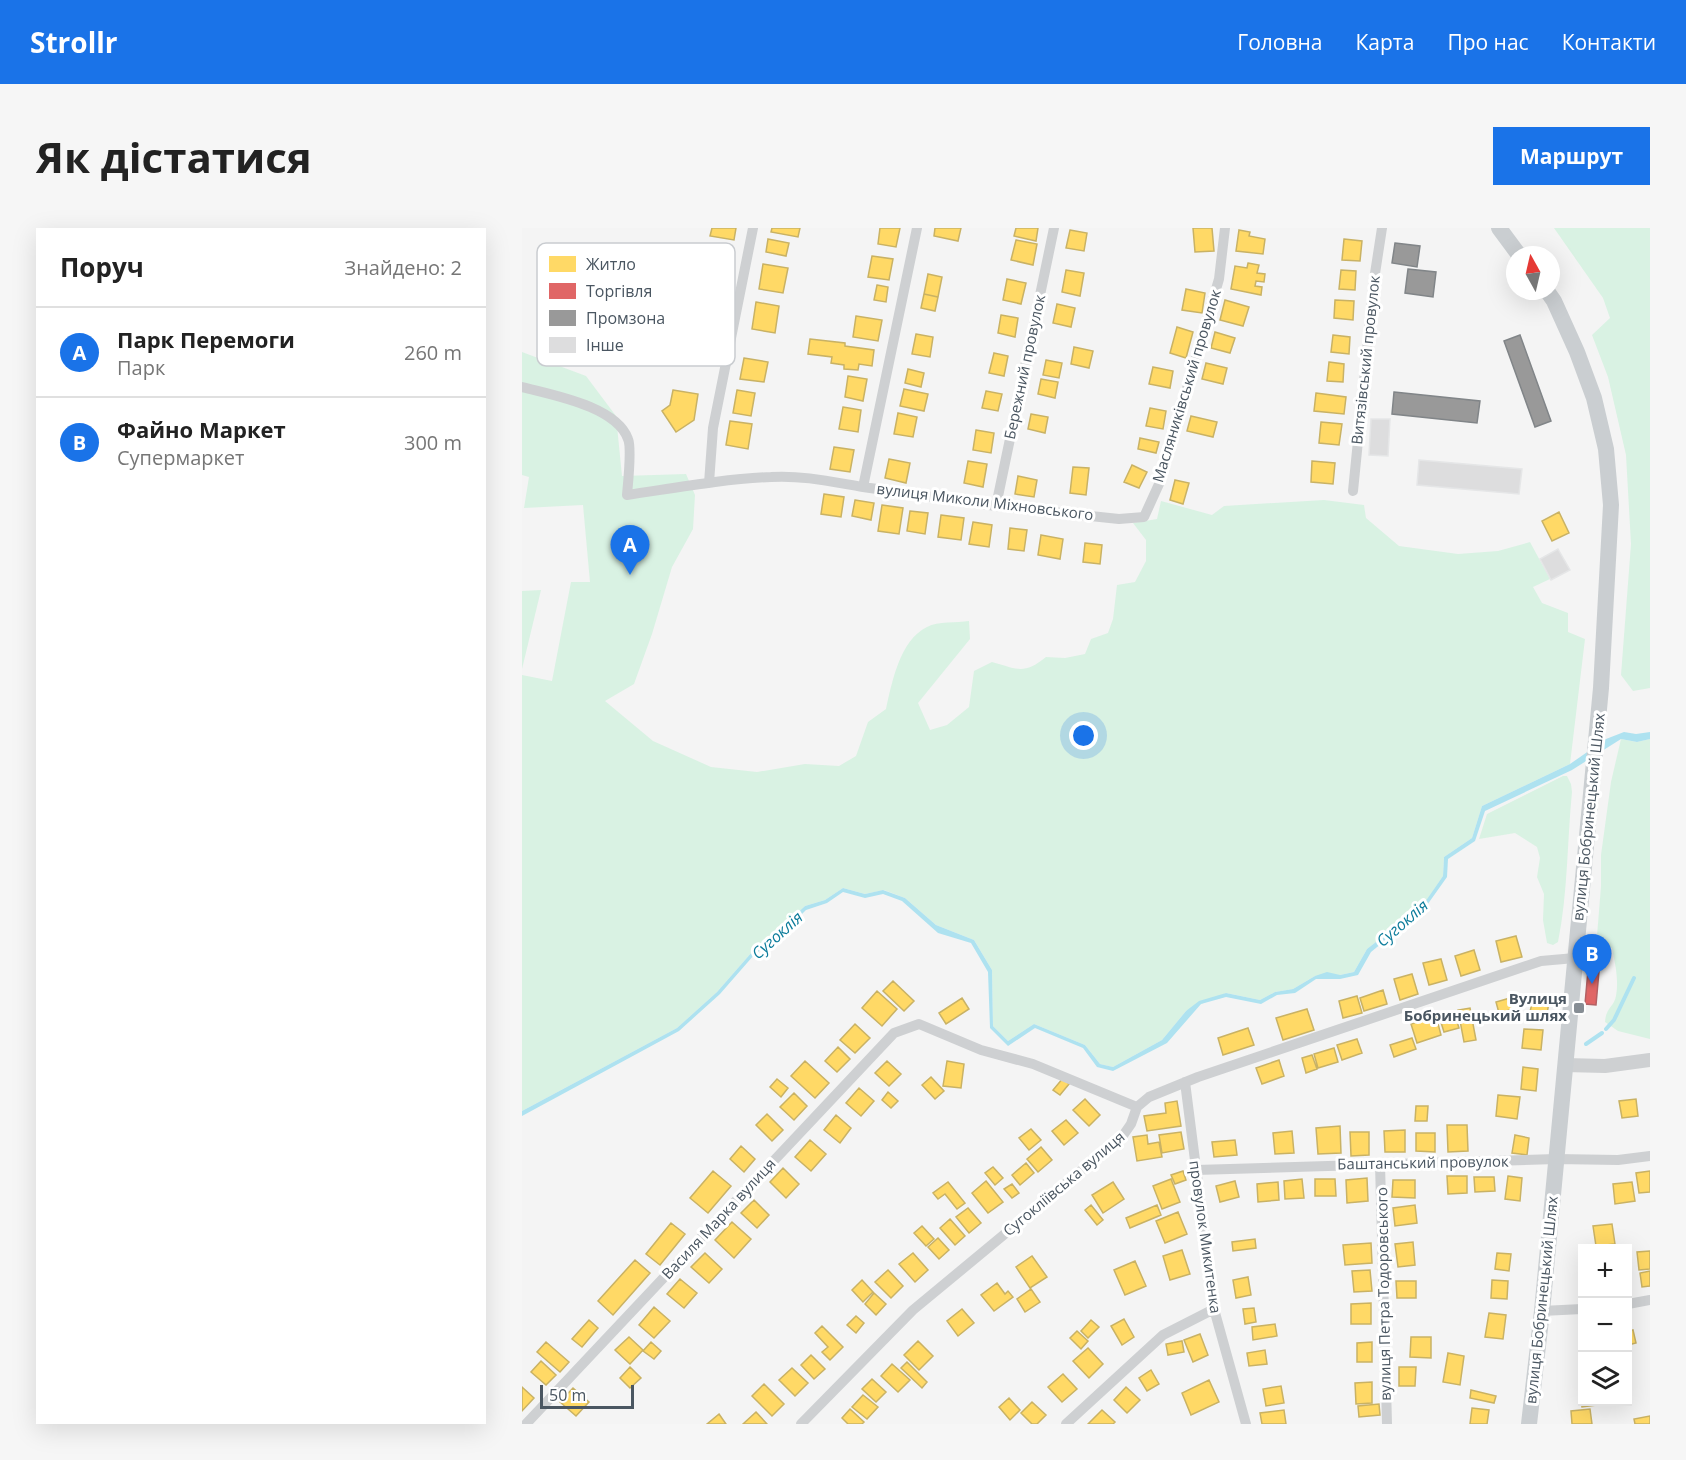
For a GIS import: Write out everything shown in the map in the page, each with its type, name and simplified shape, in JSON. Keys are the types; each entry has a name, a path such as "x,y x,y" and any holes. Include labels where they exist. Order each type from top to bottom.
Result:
{"main road":[{"path":"1499,228 1513,246"},
{"name":"вулиця Бобринецький Шлях","path":"1529,1424 1571,1019 1601,688 1611,505 1606,449 1594,398 1581,361 1553,300"}],"street":[{"path":"735,318 753,228"},
{"name":"вулиця Миколи Міхновського","path":"917,228 863,487 996,506 1119,519"},
{"name":"Бережний провулок","path":"996,506 1054,228"},
{"name":"Масляниківський провулок","path":"1119,519 1144,517 1159,484 1219,279 1225,228"},
{"name":"Витязівський провулок","path":"1353,491 1374,280 1382,228"},
{"path":"709,483 713,428 725,366"},
{"path":"522,387 582,402 619,424 629,440 627,495 709,483 772,477 805,478 863,487"},
{"path":"1137,1107 1149,1098 1185,1082 1541,961 1575,958"},
{"name":"Василя Марка вулиця","path":"526,1424 894,1032 919,1024 981,1050 1033,1064 1137,1107"},
{"path":"1565,1065 1605,1066 1650,1060"},
{"name":"провулок Микитенка","path":"1185,1082 1214,1308 1246,1424"},
{"name":"Сугокліївська вулиця","path":"801,1424 913,1310 1122,1137 1131,1124 1137,1107"},
{"name":"Баштанський провулок","path":"1196,1170 1556,1159 1618,1160 1650,1156"},
{"name":"вулиця Петра Тодоровського","path":"1380,1164 1387,1424"},
{"path":"1632,1303 1650,1300"},
{"path":"1066,1424 1163,1335 1214,1308"},
{"path":"1542,1311 1578,1309"}],"green space":[{"path":"1554,228 1650,228 1650,688 1633,691 1621,675 1631,544 1626,455 1608,377 1592,335 1610,318 1603,298"},
{"path":"522,352 537,358 537,366 559,366 586,376 616,416 622,476 686,474 695,495 693,529 672,567 634,684 605,701 653,741 711,767 757,772 805,764 839,766 856,756 868,722 886,709 894,675 904,652 918,633 931,625 969,621 970,639 918,703 930,730 947,725 969,707 974,671 992,662 1020,669 1032,666 1046,657 1065,658 1085,654 1091,639 1108,633 1113,619 1117,585 1135,582 1146,561 1146,540 1133,523 1157,519 1161,501 1212,515 1224,506 1324,500 1364,505 1366,518 1399,546 1458,554 1498,551 1530,542 1550,579 1533,587 1542,603 1568,613 1568,632 1585,639 1570,764 1482,806 1472,838 1444,857 1443,876 1423,906 1367,949 1354,972 1315,976 1293,989 1275,992 1260,1000 1226,993 1186,1011 1162,1040 1113,1067 1100,1064 1085,1045 1034,1024 1008,1041 993,1026 992,970 974,940 936,925 905,898 884,890 865,894 843,888 825,900 805,906 752,952 717,992 677,1028 522,1111 522,675 552,681 571,582 590,582 583,505 524,508 529,477 522,475"},
{"path":"541,590 522,669 522,591"},
{"path":"1621,739 1637,742 1650,739 1650,1039 1618,1031 1605,1022 1607,1013 1615,1000 1617,984 1612,948 1605,946 1605,938 1597,936 1601,855 1611,782"},
{"path":"1567,776 1572,792 1564,905 1558,942 1553,945 1547,943 1543,920 1544,894 1537,877 1540,858 1537,847 1515,833 1479,839 1487,814"}],"water":[{"name":"Сугоклія","path":"1624,732 1636,734 1650,732 1650,739 1637,742 1621,739 1572,770 1485,811 1475,841 1448,859 1447,877 1425,908 1371,952 1358,975 1340,979 1316,979 1295,993 1277,995 1261,1004 1226,997 1201,1004 1167,1043 1113,1071 1097,1067 1083,1048 1035,1028 1008,1046 990,1028 988,972 971,943 938,933 902,901 883,894 865,898 843,892 827,903 806,910 781,935 754,955 720,994 679,1031 522,1116 522,1111 677,1028 717,992 752,952 805,906 825,900 843,888 865,894 883,890 905,898 936,925 974,940 992,970 993,1026 1008,1041 1034,1024 1085,1045 1100,1064 1113,1067 1162,1040 1186,1011 1199,1001 1226,993 1260,1000 1275,992 1293,989 1327,972 1340,975 1354,972 1367,949 1423,905 1443,876 1444,857 1472,838 1482,806 1570,764 1606,739"}],"building: Житло":[{"path":"712,228 736,228 734,240 710,236"},
{"path":"772,228 800,228 798,237 771,232"},
{"path":"880,228 900,228 896,247 878,244"},
{"path":"935,228 961,228 958,241 934,236"},
{"path":"1016,228 1038,228 1036,241 1014,236"},
{"path":"1193,228 1212,228 1214,251 1195,252"},
{"path":"1070,230 1087,233 1084,251 1066,248"},
{"path":"1239,230 1250,232 1249,236 1265,239 1263,254 1236,251"},
{"path":"768,239 789,243 786,256 766,252"},
{"path":"1344,239 1362,241 1360,261 1342,260"},
{"path":"1016,240 1037,244 1033,265 1011,260"},
{"path":"872,256 893,259 889,280 868,277"},
{"path":"1248,263 1259,265 1257,273 1265,274 1264,282 1256,281 1255,286 1262,287 1261,295 1231,289 1235,266 1247,268"},
{"path":"763,264 788,268 783,293 759,289"},
{"path":"1066,270 1084,273 1080,296 1062,292"},
{"path":"1341,270 1356,271 1355,290 1339,289"},
{"path":"928,274 942,277 938,297 924,294"},
{"path":"1007,279 1026,283 1021,304 1003,300"},
{"path":"877,285 888,287 886,302 874,300"},
{"path":"1186,289 1205,293 1202,313 1182,310"},
{"path":"924,294 938,297 935,311 921,308"},
{"path":"1225,300 1249,307 1243,326 1220,320"},
{"path":"1335,300 1354,301 1353,320 1334,318"},
{"path":"756,302 779,306 775,333 752,329"},
{"path":"1057,304 1075,308 1071,327 1053,323"},
{"path":"1001,315 1018,318 1015,337 998,333"},
{"path":"856,316 882,320 878,341 853,337"},
{"path":"1177,327 1193,332 1186,358 1170,353"},
{"path":"1215,332 1235,338 1230,353 1211,348"},
{"path":"916,334 933,337 930,357 912,354"},
{"path":"1333,335 1350,337 1349,354 1331,352"},
{"path":"810,339 845,343 845,346 874,350 872,366 859,364 858,370 844,369 844,365 831,363 832,357 808,354"},
{"path":"1074,347 1093,351 1089,368 1071,364"},
{"path":"994,353 1008,356 1004,376 989,373"},
{"path":"744,358 768,362 764,382 740,379"},
{"path":"1046,360 1062,363 1059,378 1043,375"},
{"path":"1329,362 1344,364 1343,382 1327,381"},
{"path":"1206,363 1227,368 1223,384 1202,379"},
{"path":"1153,367 1173,371 1170,388 1149,384"},
{"path":"908,369 924,373 921,387 905,383"},
{"path":"848,376 867,379 863,401 845,397"},
{"path":"1041,379 1058,382 1055,398 1038,394"},
{"path":"904,389 928,394 924,411 900,406"},
{"path":"673,390 698,394 694,420 676,432 662,411 670,405"},
{"path":"737,390 755,393 751,416 733,413"},
{"path":"986,391 1002,394 998,411 982,408"},
{"path":"1316,393 1346,397 1344,414 1314,411"},
{"path":"843,407 861,410 858,432 839,429"},
{"path":"1150,408 1166,411 1163,429 1146,426"},
{"path":"898,413 917,417 913,437 894,434"},
{"path":"1031,414 1048,417 1045,433 1028,429"},
{"path":"1191,416 1217,422 1213,437 1187,431"},
{"path":"730,421 752,424 748,449 726,445"},
{"path":"1321,422 1342,424 1339,445 1319,443"},
{"path":"976,430 994,433 991,453 973,450"},
{"path":"1140,438 1159,442 1156,453 1138,449"},
{"path":"834,447 854,450 850,472 830,469"},
{"path":"889,459 910,463 906,483 885,478"},
{"path":"968,461 987,464 983,487 964,483"},
{"path":"1312,461 1335,463 1333,484 1311,482"},
{"path":"1132,465 1147,472 1139,488 1124,482"},
{"path":"1073,467 1089,468 1086,495 1070,493"},
{"path":"1018,476 1037,480 1034,497 1015,494"},
{"path":"1175,480 1189,483 1183,504 1170,500"},
{"path":"824,494 844,497 841,517 821,514"},
{"path":"855,500 874,503 871,520 852,516"},
{"path":"882,505 903,508 899,534 878,531"},
{"path":"910,511 928,513 925,534 907,531"},
{"path":"1559,512 1569,533 1552,541 1542,521"},
{"path":"941,515 964,518 961,540 938,537"},
{"path":"973,522 992,525 989,547 969,544"},
{"path":"1010,528 1027,530 1024,551 1008,549"},
{"path":"1041,535 1063,539 1060,559 1038,555"},
{"path":"1085,543 1102,545 1100,564 1083,562"},
{"path":"1516,936 1522,957 1501,962 1496,941"},
{"path":"1474,950 1480,970 1461,976 1455,956"},
{"path":"1441,959 1447,980 1429,985 1423,963"},
{"path":"1412,974 1418,994 1400,1000 1394,979"},
{"path":"893,981 914,1001 904,1011 883,991"},
{"path":"1383,990 1387,1004 1364,1011 1360,998"},
{"path":"877,991 897,1009 882,1026 862,1008"},
{"path":"1357,996 1362,1013 1343,1018 1339,1001"},
{"path":"962,998 969,1009 946,1024 939,1013"},
{"path":"1510,998 1513,1009 1499,1013 1496,1002"},
{"path":"1533,999 1549,1002 1546,1020 1529,1016"},
{"path":"1470,1008 1476,1040 1464,1042 1458,1010"},
{"path":"1307,1009 1314,1030 1283,1040 1276,1018"},
{"path":"1454,1012 1459,1028 1444,1032 1439,1016"},
{"path":"1436,1016 1441,1035 1417,1043 1411,1024"},
{"path":"855,1024 870,1038 855,1053 840,1040"},
{"path":"1248,1028 1254,1045 1223,1055 1218,1038"},
{"path":"1524,1029 1543,1030 1541,1050 1522,1048"},
{"path":"1412,1038 1416,1049 1394,1057 1390,1045"},
{"path":"1357,1039 1362,1053 1342,1060 1337,1045"},
{"path":"838,1047 850,1059 837,1072 825,1061"},
{"path":"1334,1048 1338,1062 1318,1068 1314,1054"},
{"path":"1312,1055 1317,1069 1306,1073 1302,1058"},
{"path":"1279,1060 1284,1076 1262,1084 1256,1068"},
{"path":"805,1061 829,1083 815,1098 791,1076"},
{"path":"887,1061 901,1074 889,1086 875,1073"},
{"path":"947,1061 964,1064 961,1088 943,1086"},
{"path":"1523,1067 1538,1069 1536,1091 1521,1089"},
{"path":"931,1077 944,1091 935,1099 922,1085"},
{"path":"1063,1078 1069,1084 1060,1095 1053,1090"},
{"path":"777,1079 788,1088 781,1097 770,1087"},
{"path":"859,1088 874,1101 861,1116 846,1103"},
{"path":"888,1092 898,1101 891,1108 882,1100"},
{"path":"794,1093 807,1106 794,1120 780,1107"},
{"path":"1498,1095 1520,1097 1517,1119 1496,1116"},
{"path":"1085,1099 1100,1115 1089,1126 1073,1110"},
{"path":"1636,1099 1638,1116 1622,1118 1619,1101"},
{"path":"1177,1101 1181,1126 1147,1131 1144,1116 1166,1113 1165,1103"},
{"path":"1416,1106 1428,1106 1427,1121 1415,1121"},
{"path":"767,1114 783,1130 772,1141 756,1125"},
{"path":"836,1115 851,1128 840,1143 824,1130"},
{"path":"1066,1120 1078,1133 1064,1145 1052,1131"},
{"path":"1447,1125 1467,1125 1468,1151 1448,1152"},
{"path":"1340,1126 1341,1153 1318,1154 1316,1128"},
{"path":"1031,1129 1041,1140 1029,1150 1019,1138"},
{"path":"1405,1130 1405,1152 1385,1152 1384,1131"},
{"path":"1292,1131 1294,1153 1275,1154 1273,1133"},
{"path":"1181,1132 1184,1149 1162,1153 1159,1135"},
{"path":"1350,1132 1369,1132 1369,1155 1351,1156"},
{"path":"1416,1133 1435,1133 1435,1152 1416,1151"},
{"path":"1147,1135 1148,1144 1159,1142 1162,1157 1137,1161 1133,1137"},
{"path":"1515,1135 1529,1138 1527,1155 1512,1153"},
{"path":"810,1140 826,1154 811,1171 795,1157"},
{"path":"1235,1140 1237,1155 1214,1157 1212,1142"},
{"path":"741,1146 755,1159 744,1172 730,1159"},
{"path":"1041,1147 1052,1160 1038,1172 1027,1159"},
{"path":"1026,1163 1034,1173 1020,1185 1012,1175"},
{"path":"993,1167 1003,1178 995,1185 985,1173"},
{"path":"783,1168 799,1184 786,1198 770,1182"},
{"path":"713,1171 731,1186 708,1213 690,1198"},
{"path":"1183,1171 1186,1180 1175,1184 1171,1175"},
{"path":"1650,1171 1650,1192 1639,1193 1636,1173"},
{"path":"1447,1176 1467,1176 1467,1193 1448,1194"},
{"path":"1508,1176 1522,1178 1520,1201 1505,1199"},
{"path":"1474,1177 1494,1177 1495,1191 1475,1192"},
{"path":"1367,1178 1368,1201 1347,1203 1346,1180"},
{"path":"1171,1179 1180,1202 1162,1209 1153,1186"},
{"path":"1302,1179 1304,1198 1285,1199 1284,1181"},
{"path":"1315,1179 1335,1179 1336,1196 1315,1196"},
{"path":"1393,1180 1415,1180 1415,1198 1392,1197"},
{"path":"986,1181 1003,1202 988,1213 972,1193"},
{"path":"1235,1181 1239,1197 1220,1202 1216,1186"},
{"path":"948,1182 965,1203 957,1209 945,1194 938,1199 933,1193"},
{"path":"1113,1182 1124,1199 1103,1213 1092,1195"},
{"path":"1278,1182 1279,1200 1258,1202 1257,1184"},
{"path":"1632,1182 1635,1201 1615,1204 1613,1184"},
{"path":"1012,1184 1019,1193 1012,1198 1004,1189"},
{"path":"754,1200 769,1215 757,1228 741,1213"},
{"path":"1091,1205 1103,1220 1097,1225 1085,1210"},
{"path":"1157,1205 1161,1215 1130,1228 1126,1218"},
{"path":"1415,1205 1417,1223 1395,1226 1393,1208"},
{"path":"968,1208 981,1223 969,1233 956,1217"},
{"path":"1178,1212 1187,1234 1165,1243 1156,1221"},
{"path":"950,1219 965,1236 955,1245 940,1228"},
{"path":"732,1222 751,1239 734,1258 715,1240"},
{"path":"671,1223 685,1234 660,1265 646,1254"},
{"path":"1612,1224 1615,1244 1596,1244 1593,1226"},
{"path":"922,1226 934,1239 926,1246 914,1233"},
{"path":"938,1238 949,1250 939,1259 928,1247"},
{"path":"1255,1239 1256,1248 1233,1251 1232,1242"},
{"path":"1413,1242 1415,1265 1398,1267 1395,1244"},
{"path":"1371,1243 1372,1263 1345,1265 1343,1245"},
{"path":"1182,1250 1190,1274 1170,1280 1163,1256"},
{"path":"1650,1251 1650,1269 1639,1270 1637,1252"},
{"path":"705,1253 722,1269 709,1283 691,1267"},
{"path":"913,1253 928,1270 915,1282 899,1264"},
{"path":"1497,1253 1511,1254 1509,1271 1495,1269"},
{"path":"1032,1256 1047,1277 1030,1288 1016,1267"},
{"path":"635,1260 650,1273 613,1315 598,1301"},
{"path":"1135,1261 1146,1286 1125,1295 1114,1270"},
{"path":"888,1270 903,1286 891,1298 875,1282"},
{"path":"1370,1270 1372,1291 1354,1292 1352,1271"},
{"path":"1650,1271 1650,1286 1642,1287 1640,1273"},
{"path":"1248,1277 1251,1295 1236,1298 1233,1280"},
{"path":"680,1279 697,1293 684,1308 667,1294"},
{"path":"862,1280 873,1292 863,1302 852,1290"},
{"path":"1492,1280 1508,1281 1507,1299 1491,1298"},
{"path":"1396,1281 1416,1281 1416,1298 1397,1298"},
{"path":"997,1283 1005,1294 1008,1291 1013,1297 994,1311 981,1295"},
{"path":"1031,1289 1040,1302 1025,1312 1017,1299"},
{"path":"874,1293 886,1304 876,1315 865,1304"},
{"path":"1371,1303 1371,1324 1351,1324 1351,1304"},
{"path":"654,1307 670,1321 654,1338 639,1325"},
{"path":"1254,1308 1256,1322 1245,1324 1243,1309"},
{"path":"962,1309 974,1323 958,1336 947,1321"},
{"path":"1489,1313 1506,1315 1503,1339 1485,1337"},
{"path":"856,1316 864,1323 856,1333 847,1325"},
{"path":"1124,1319 1134,1337 1122,1345 1111,1326"},
{"path":"589,1320 598,1328 582,1347 572,1339"},
{"path":"1091,1320 1099,1327 1088,1338 1081,1331"},
{"path":"1275,1324 1277,1336 1253,1340 1252,1327"},
{"path":"822,1326 843,1347 830,1360 822,1352 828,1347 815,1333"},
{"path":"1632,1330 1636,1343 1632,1344"},
{"path":"1077,1331 1088,1341 1081,1349 1070,1338"},
{"path":"1200,1334 1208,1355 1193,1362 1184,1340"},
{"path":"629,1337 643,1350 630,1364 615,1350"},
{"path":"1411,1337 1431,1337 1431,1358 1410,1357"},
{"path":"918,1341 933,1356 919,1370 904,1355"},
{"path":"1182,1341 1184,1352 1168,1355 1166,1344"},
{"path":"546,1342 569,1362 560,1372 537,1352"},
{"path":"651,1342 661,1351 654,1359 643,1351"},
{"path":"1372,1342 1372,1362 1357,1362 1357,1343"},
{"path":"1088,1348 1103,1364 1089,1378 1073,1361"},
{"path":"1265,1350 1267,1364 1249,1366 1247,1353"},
{"path":"1448,1353 1464,1356 1460,1385 1443,1382"},
{"path":"811,1355 825,1369 814,1379 801,1365"},
{"path":"541,1361 556,1375 546,1385 531,1372"},
{"path":"907,1362 927,1382 922,1388 901,1368"},
{"path":"892,1364 910,1380 898,1392 881,1376"},
{"path":"630,1367 641,1378 630,1388 620,1378"},
{"path":"1399,1367 1416,1367 1415,1386 1399,1386"},
{"path":"792,1368 808,1383 795,1396 779,1380"},
{"path":"1151,1370 1159,1384 1147,1391 1139,1378"},
{"path":"1063,1374 1077,1389 1062,1402 1048,1387"},
{"path":"872,1379 886,1392 876,1402 862,1389"},
{"path":"1209,1380 1219,1402 1191,1415 1182,1393"},
{"path":"1372,1382 1372,1403 1356,1404 1355,1383"},
{"path":"764,1384 784,1404 772,1416 752,1396"},
{"path":"1281,1386 1284,1403 1266,1406 1263,1389"},
{"path":"522,1387 534,1398 522,1411"},
{"path":"1126,1387 1140,1400 1127,1413 1114,1400"},
{"path":"573,1388 589,1402 576,1416 560,1402"},
{"path":"1471,1390 1496,1396 1494,1403 1470,1398"},
{"path":"863,1395 878,1407 867,1419 852,1407"},
{"path":"1009,1398 1020,1410 1010,1420 999,1407"},
{"path":"1032,1402 1046,1415 1037,1424 1032,1424 1021,1413"},
{"path":"1379,1404 1380,1415 1359,1417 1358,1406"},
{"path":"1472,1408 1489,1410 1487,1424 1470,1424"},
{"path":"850,1409 864,1422 862,1424 848,1424 842,1418"},
{"path":"1590,1409 1592,1424 1572,1424 1571,1411"},
{"path":"1102,1410 1115,1422 1113,1424 1088,1424"},
{"path":"1284,1410 1286,1424 1262,1424 1260,1413"},
{"path":"756,1412 767,1424 743,1424"},
{"path":"719,1414 726,1424 707,1424"},
{"path":"1650,1416 1650,1424 1635,1424 1634,1419"}],"building: Торгівля":[{"path":"1589,959 1600,960 1596,1005 1585,1004"}],"building: Промзона":[{"path":"1395,243 1420,246 1417,267 1392,263"},
{"path":"1408,269 1436,272 1433,297 1405,293"},
{"path":"1520,335 1551,421 1535,427 1504,341"},
{"path":"1394,392 1480,401 1477,423 1392,414"}],"building: Інше":[{"path":"1371,419 1390,419 1388,456 1369,455"},
{"path":"1419,460 1522,469 1519,494 1417,485"},
{"path":"1558,549 1570,570 1551,580 1540,559"}],"waterway":[{"path":"1606,1029 1614,1020 1634,978"},
{"path":"1586,1044 1602,1033"}],"place":[{"name":"Парк Перемоги","path":"630,575"},
{"name":"Файно Маркет","path":"1592,984"},
{"name":"Вулиця Бобринецький шлях","path":"1579,1008"}]}
